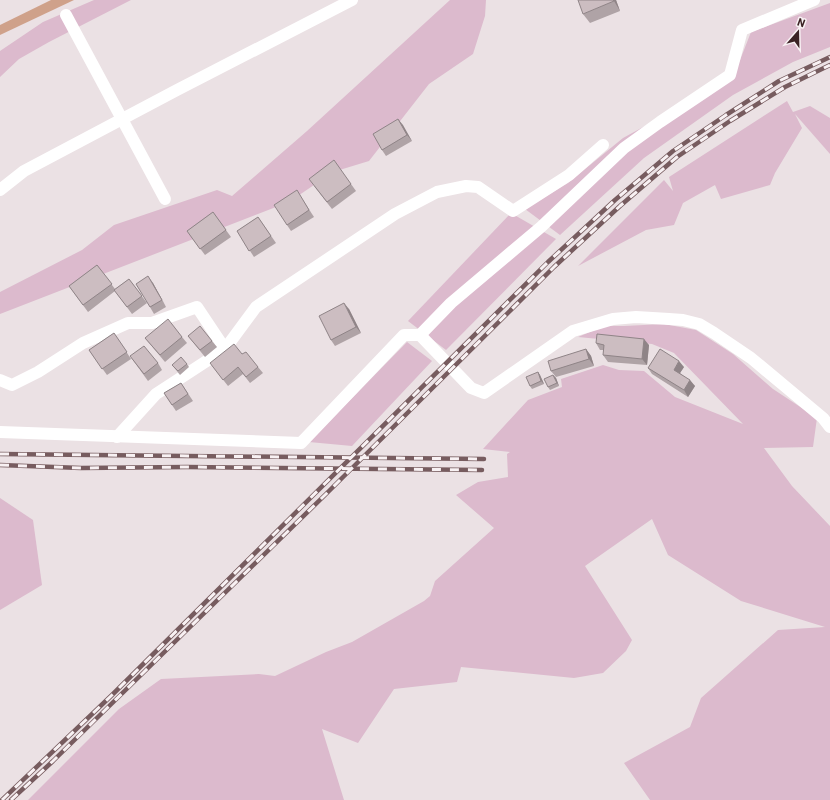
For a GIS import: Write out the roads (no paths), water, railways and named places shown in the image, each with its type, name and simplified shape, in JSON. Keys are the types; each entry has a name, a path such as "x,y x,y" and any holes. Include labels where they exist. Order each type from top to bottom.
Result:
{"street":[{"path":"0,190 24,171 352,0"},
{"path":"0,432 301,443 404,335 420,335 451,303 541,227 624,148 730,75 742,30 814,0"},
{"path":"66,15 165,199"},
{"path":"117,437 156,394 226,349 256,306 396,214 437,192 466,186 478,187 513,211 569,175 603,145"},
{"path":"0,380 12,385 38,372 83,343 128,323 152,323 197,308 226,349"},
{"path":"420,335 471,388 484,393 573,332 613,319 636,317 683,320 699,324 744,354 823,418 830,427"}],"railway":[{"path":"2,800 112,695 548,262 615,200 673,151 726,115 779,81 830,57"},
{"path":"11,800 53,761 326,494 554,267 620,206 677,157 730,121 785,87 830,65"},
{"path":"0,454 484,459"},
{"path":"0,465 81,468 187,467 482,470"}]}
